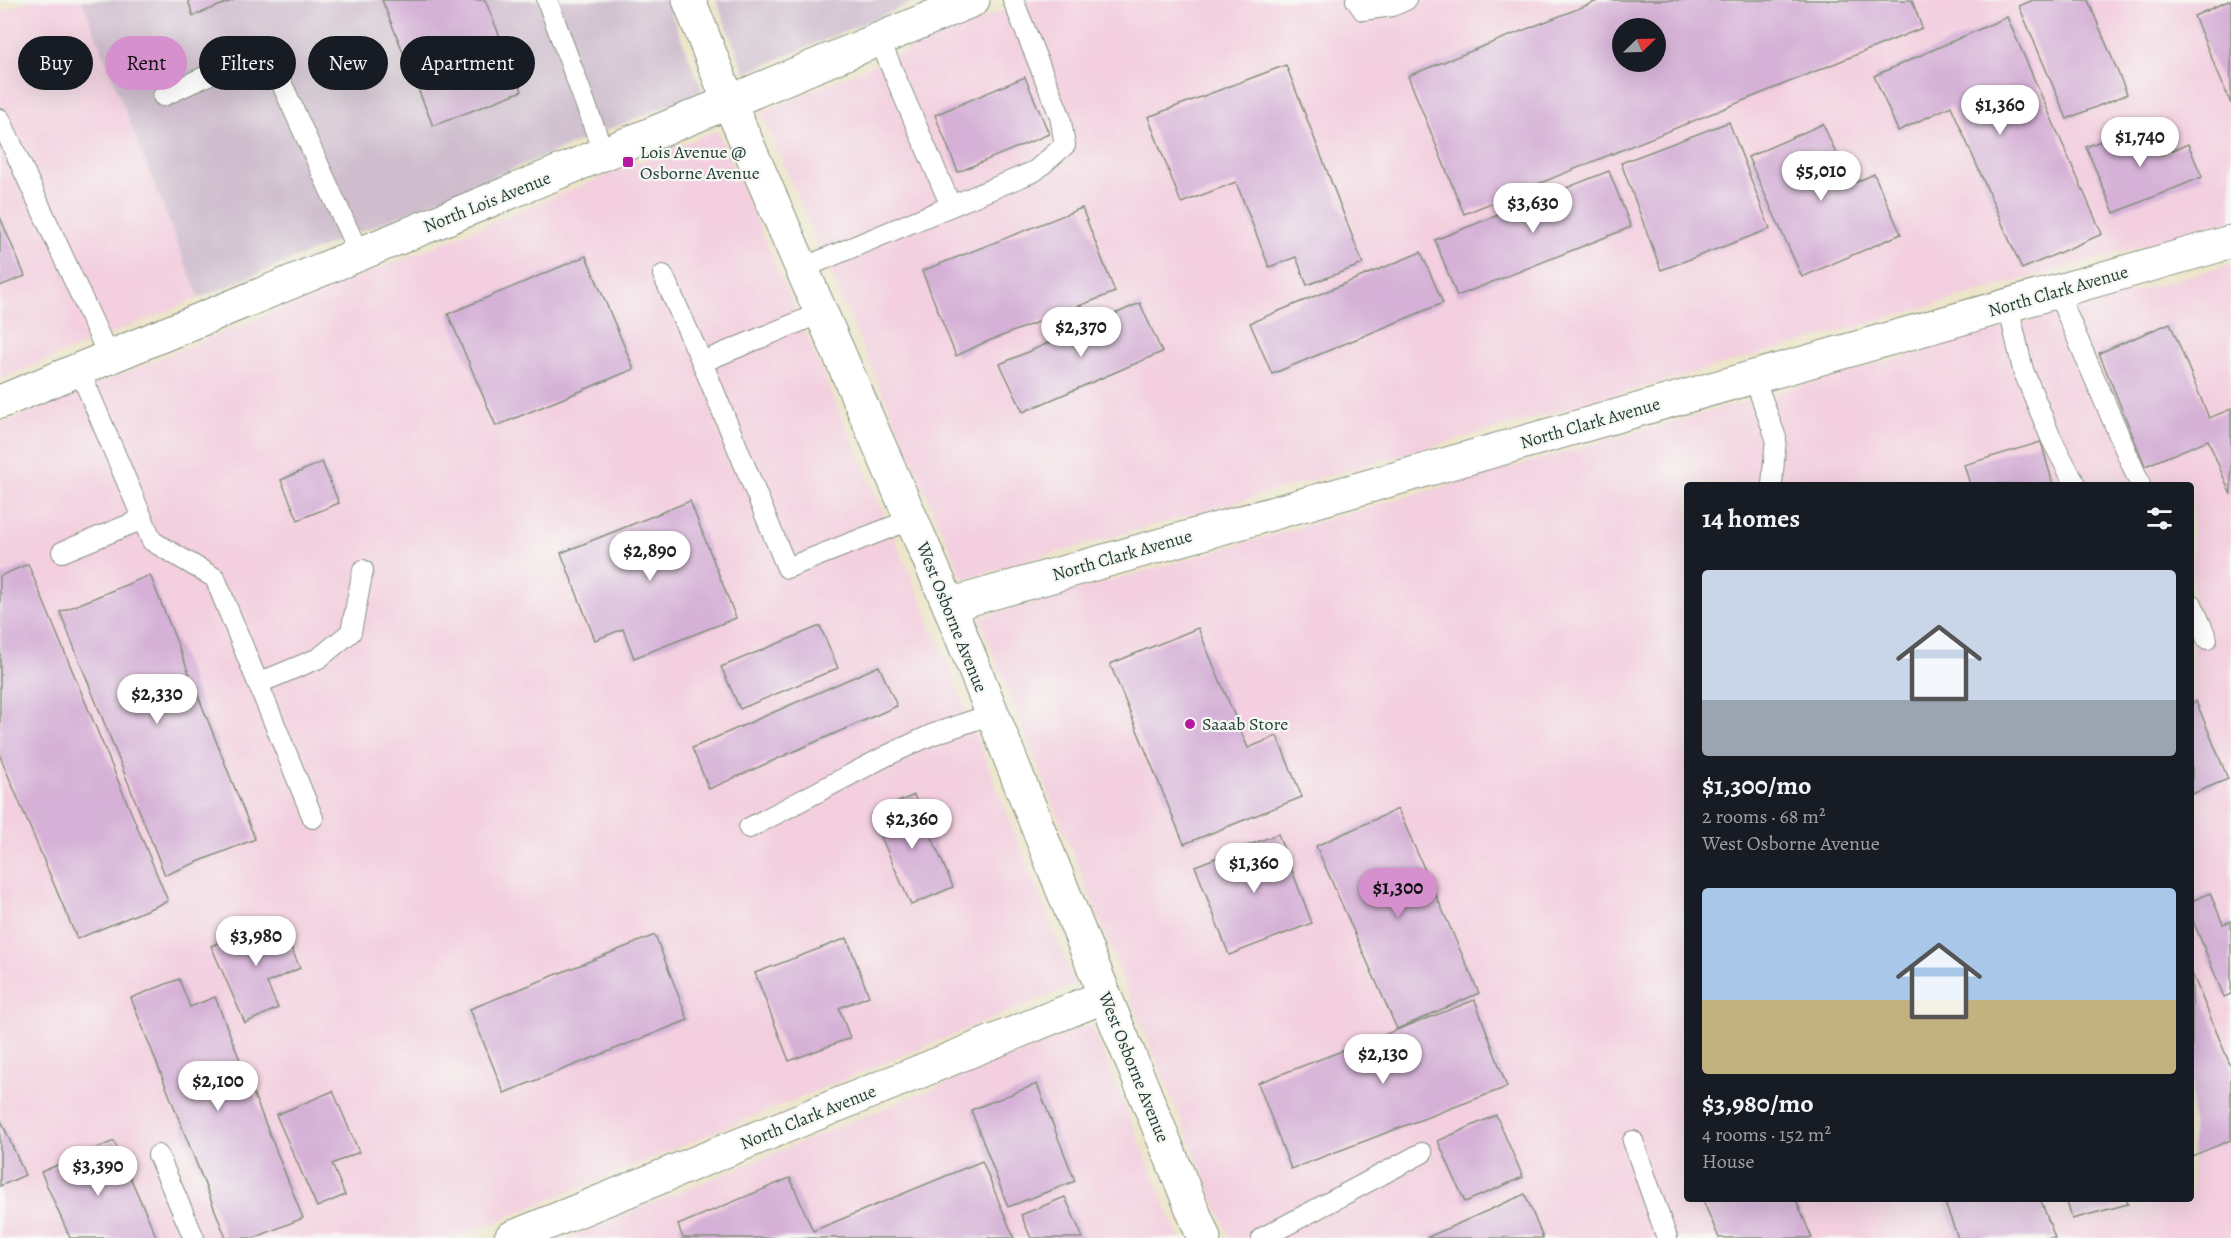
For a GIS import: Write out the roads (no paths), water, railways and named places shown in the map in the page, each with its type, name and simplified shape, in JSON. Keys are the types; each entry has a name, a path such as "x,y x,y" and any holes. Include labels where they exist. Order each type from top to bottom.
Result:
{"street":[{"name":"West Osborne Avenue","path":"689,0 729,102 823,312 949,604 1204,1238"},
{"name":"North Lois Avenue","path":"0,402 973,0"},
{"name":"North Clark Avenue","path":"949,604 2231,242"},
{"name":"North Clark Avenue","path":"511,1238 1105,996"}],"lane":[{"path":"547,0 603,154"},
{"path":"803,268 1035,171 1065,145 1060,116 1013,0"},
{"path":"1356,0 1363,10 1392,6 1406,0"},
{"path":"879,39 951,206"},
{"path":"163,96 245,58 263,57 272,65 281,82 359,254"},
{"path":"0,119 109,357"},
{"path":"663,275 702,362 787,568 912,519"},
{"path":"2057,291 2139,482"},
{"path":"2008,305 2022,370 2073,482"},
{"path":"702,362 823,312"},
{"path":"79,369 152,541 215,578 312,818"},
{"path":"1754,377 1776,438 1772,482"},
{"path":"63,552 143,519"},
{"path":"259,683 319,658 351,632 363,570"},
{"path":"2194,609 2207,639"},
{"path":"749,828 922,739 992,714"},
{"path":"1633,1141 1667,1238"},
{"path":"1262,1238 1422,1153"},
{"path":"158,1155 194,1238"}],"place":[{"name":"Lois Avenue @ Osborne Avenue","path":"628,162"},
{"name":"Saaab Store","path":"1190,724"}]}
